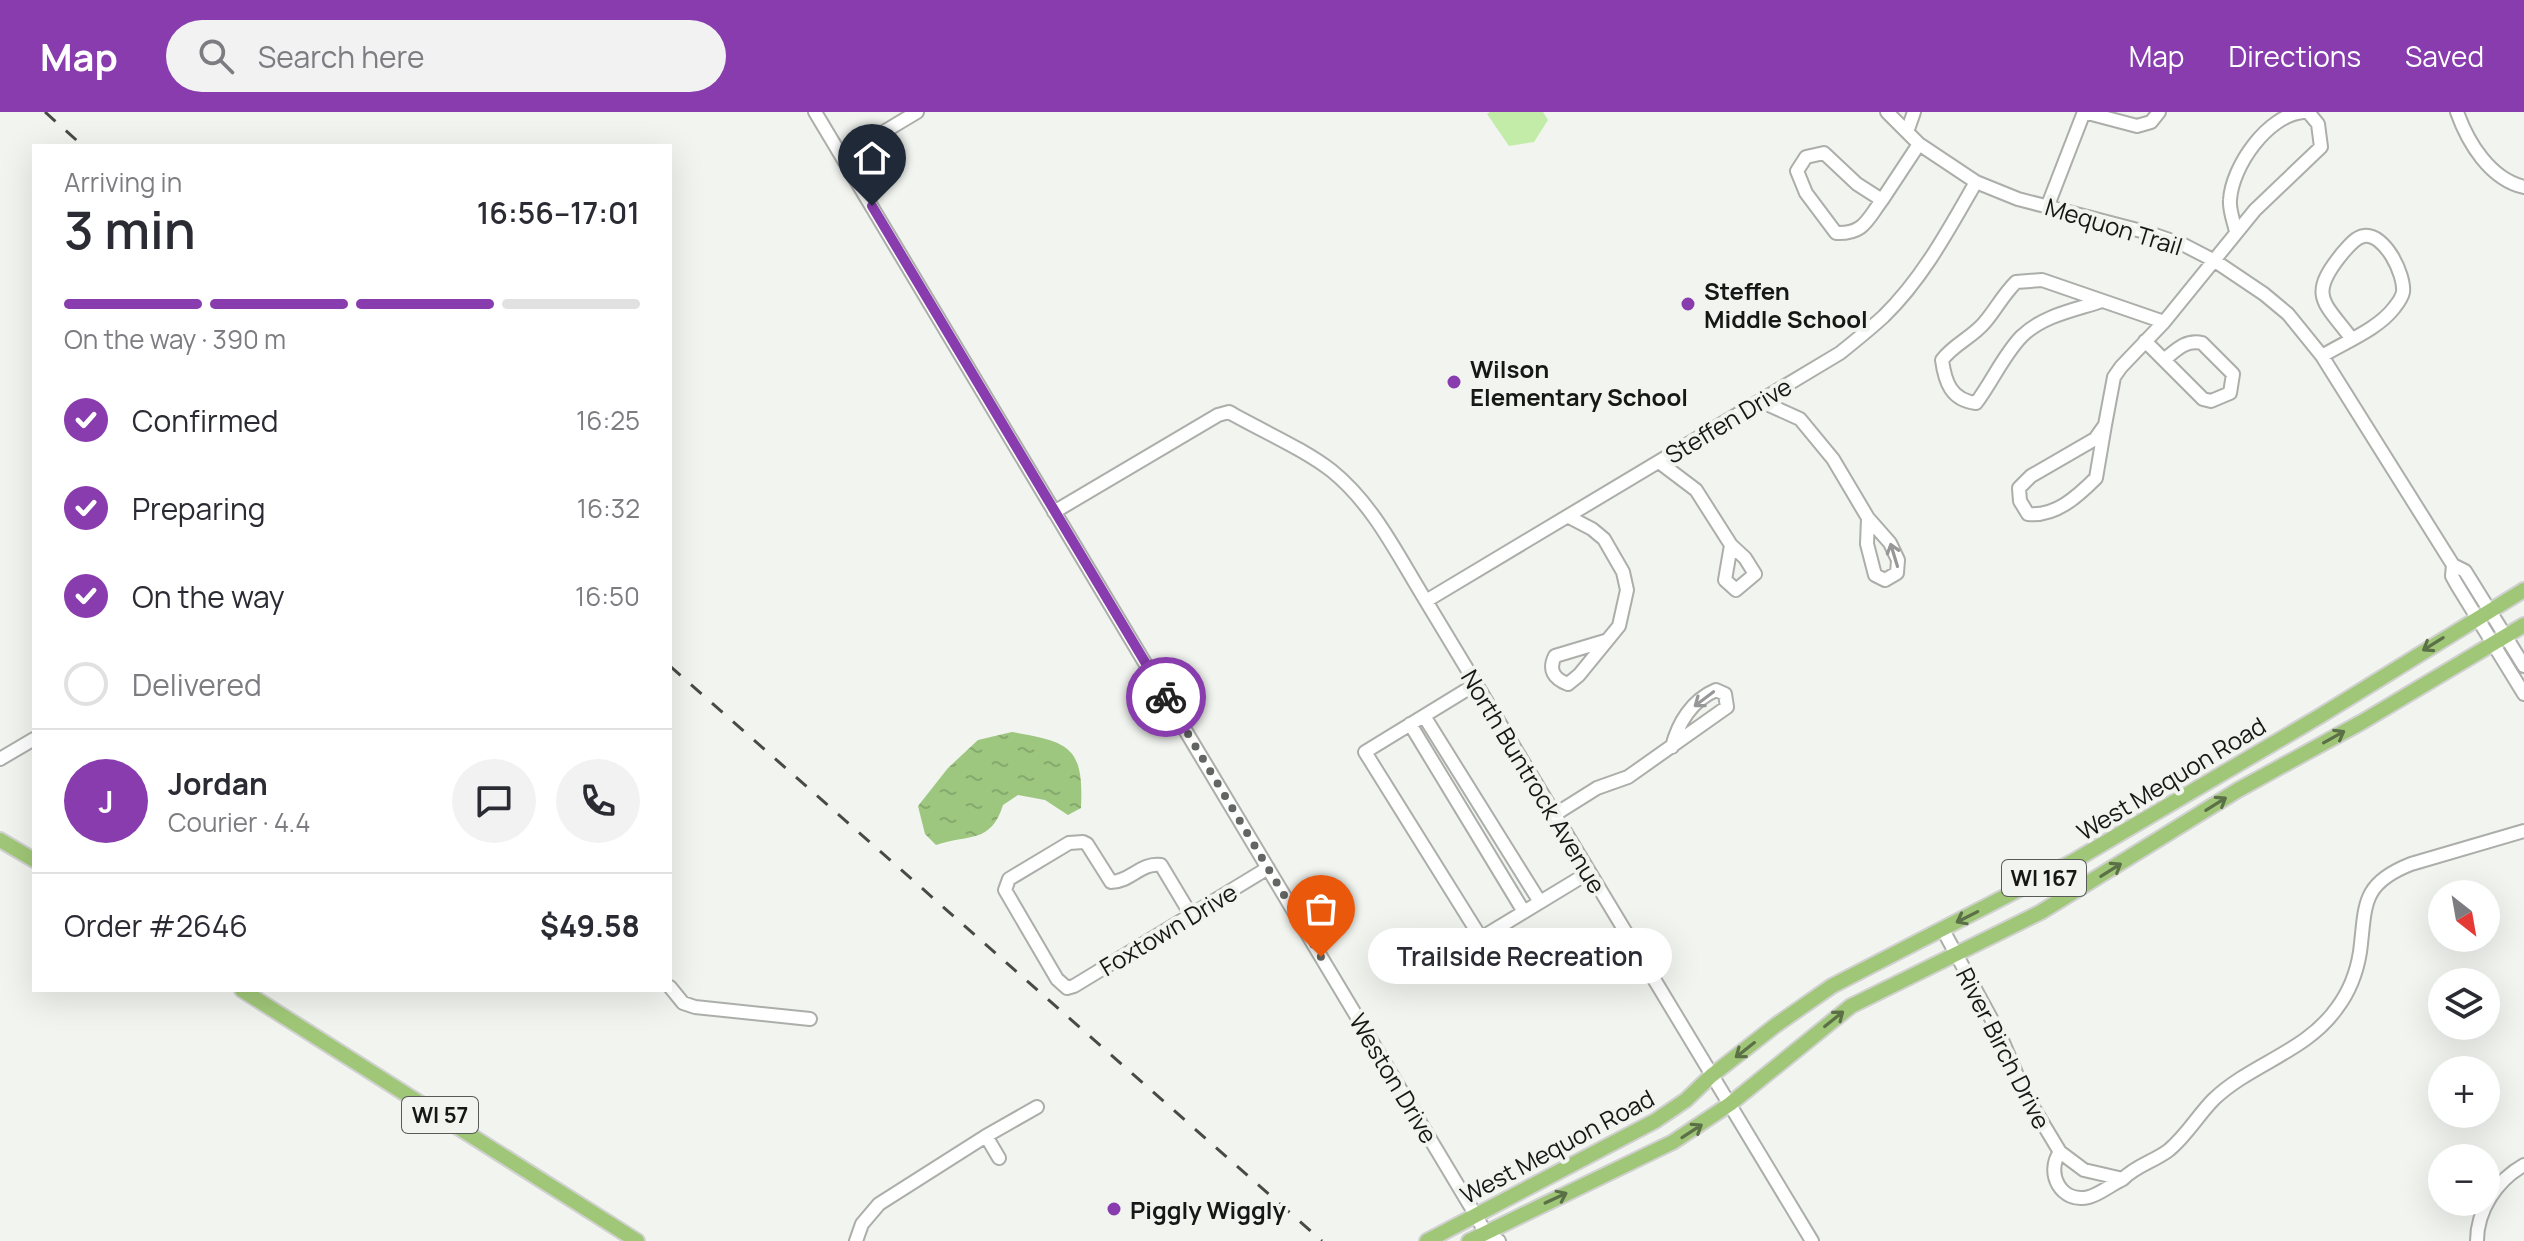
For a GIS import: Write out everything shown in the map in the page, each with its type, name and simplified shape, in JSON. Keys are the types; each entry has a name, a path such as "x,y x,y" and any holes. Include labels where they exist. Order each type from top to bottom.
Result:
{"main road":[{"name":"West Mequon Road","path":"1427,1241 1647,1125 1686,1100 1711,1076 1776,1025 1832,986 2039,881 2524,590"},
{"name":"West Mequon Road","path":"1469,1241 1486,1236 1697,1129 1851,1006 2041,912 2238,790 2362,722 2524,625"},
{"path":"2347,698 2362,722"},
{"path":"2136,824 2150,845"},
{"path":"0,840 32,859"},
{"name":"WI 57","path":"245,992 637,1241"}],"street":[{"name":"Weston Drive","path":"815,112 1486,1236"},
{"path":"842,157 917,112"},
{"name":"Mequon Trail","path":"1887,112 1919,144 1976,182 2018,199 2184,245 2215,261 2288,314 2322,356 2453,565 2465,571 2524,666"},
{"path":"1907,132 1914,112"},
{"path":"2048,205 2084,112 2137,126 2151,122 2159,112"},
{"path":"2105,425 2095,439 2031,476 2019,488 2020,501 2028,514 2045,516 2067,503 2096,478 2114,377 2164,322 2255,210 2321,147 2318,124 2306,112 2292,113 2277,120 2258,138 2243,163 2229,201 2236,232"},
{"path":"2457,112 2462,126 2487,165 2503,178 2524,187"},
{"path":"1882,200 1857,184 1824,153 1806,157 1797,171 1806,193 1836,233 1850,234 1862,228 1882,200 1919,144"},
{"name":"Steffen Drive","path":"1426,601 1840,353 1884,316 1918,277 1976,182"},
{"path":"2322,356 2351,338 2392,311 2403,295 2396,262 2375,238 2366,235 2355,240 2342,253 2323,279 2321,288 2321,297 2351,338"},
{"path":"2102,301 2065,312 2022,336 1976,403 1964,401 1952,393 1944,378 1942,360 1950,349 1984,323 2016,282 2042,280 2164,322"},
{"path":"2145,341 2164,360 2203,399 2211,401 2230,393 2233,374 2202,343 2185,344 2164,360"},
{"path":"1760,401 1800,419 1833,459 1868,518"},
{"name":"North Buntrock Avenue","path":"1054,512 1218,415 1229,412 1329,468 1348,485 1373,515 1426,601 1812,1241"},
{"path":"1659,462 1696,490 1731,545"},
{"path":"1569,517 1604,539 1623,572 1627,590 1619,626 1605,641"},
{"name":"Mequon Trail","path":"2453,565 2452,576 2524,694"},
{"path":"1476,684 1365,752 1481,938 1588,873"},
{"path":"1554,815 1597,788 1628,777 1672,747 1727,707 1725,694 1716,690 1703,696 1676,731 1672,747"},
{"path":"1424,716 1540,902"},
{"path":"1410,724 1524,912"},
{"path":"0,759 32,740"},
{"path":"2060,1152 2053,1170 2055,1181 2062,1191 2073,1197 2086,1198 2147,1165 2170,1149 2214,1099 2301,1044 2326,1022 2347,991 2360,951 2362,916 2371,891 2381,881 2395,870 2411,864 2524,831"},
{"name":"Foxtown Drive","path":"1191,915 1161,865 1148,865 1120,881 1111,882 1083,842 1069,843 1009,879 1005,890 1057,979 1067,988 1074,986 1191,915 1268,868"},
{"name":"River Birch Drive","path":"1943,930 1994,1022 2025,1094 2060,1152 2084,1170 2123,1179"},
{"path":"672,989 683,1003 695,1007 810,1019"},
{"path":"856,1241 862,1224 879,1204 1037,1107"},
{"path":"986,1136 999,1158"},
{"path":"2477,1241 2477,1224 2485,1206 2505,1180 2524,1165"},
{"path":"1486,1236 1499,1241"}],"shaded area":[{"path":"1543,112 1548,120 1534,142 1509,146 1487,114"}],"water":[{"path":"1012,732 1047,739 1069,750 1080,771 1081,808 1068,815 1045,800 1018,795 1003,805 992,826 985,832 936,845 925,834 918,806 948,768 978,740"}],"railway":[{"path":"45,112 81,144"},
{"path":"672,668 1322,1241"}],"way so far":[{"path":"1166,697 1321,957"}],"place":[{"name":"Steffen Middle School","path":"1688,304"},
{"name":"Wilson Elementary School","path":"1454,382"},
{"name":"Trailside Recreation","path":"1321,957"},
{"name":"Piggly Wiggly","path":"1114,1209"}],"route":[{"path":"872,206 1166,697"}]}
